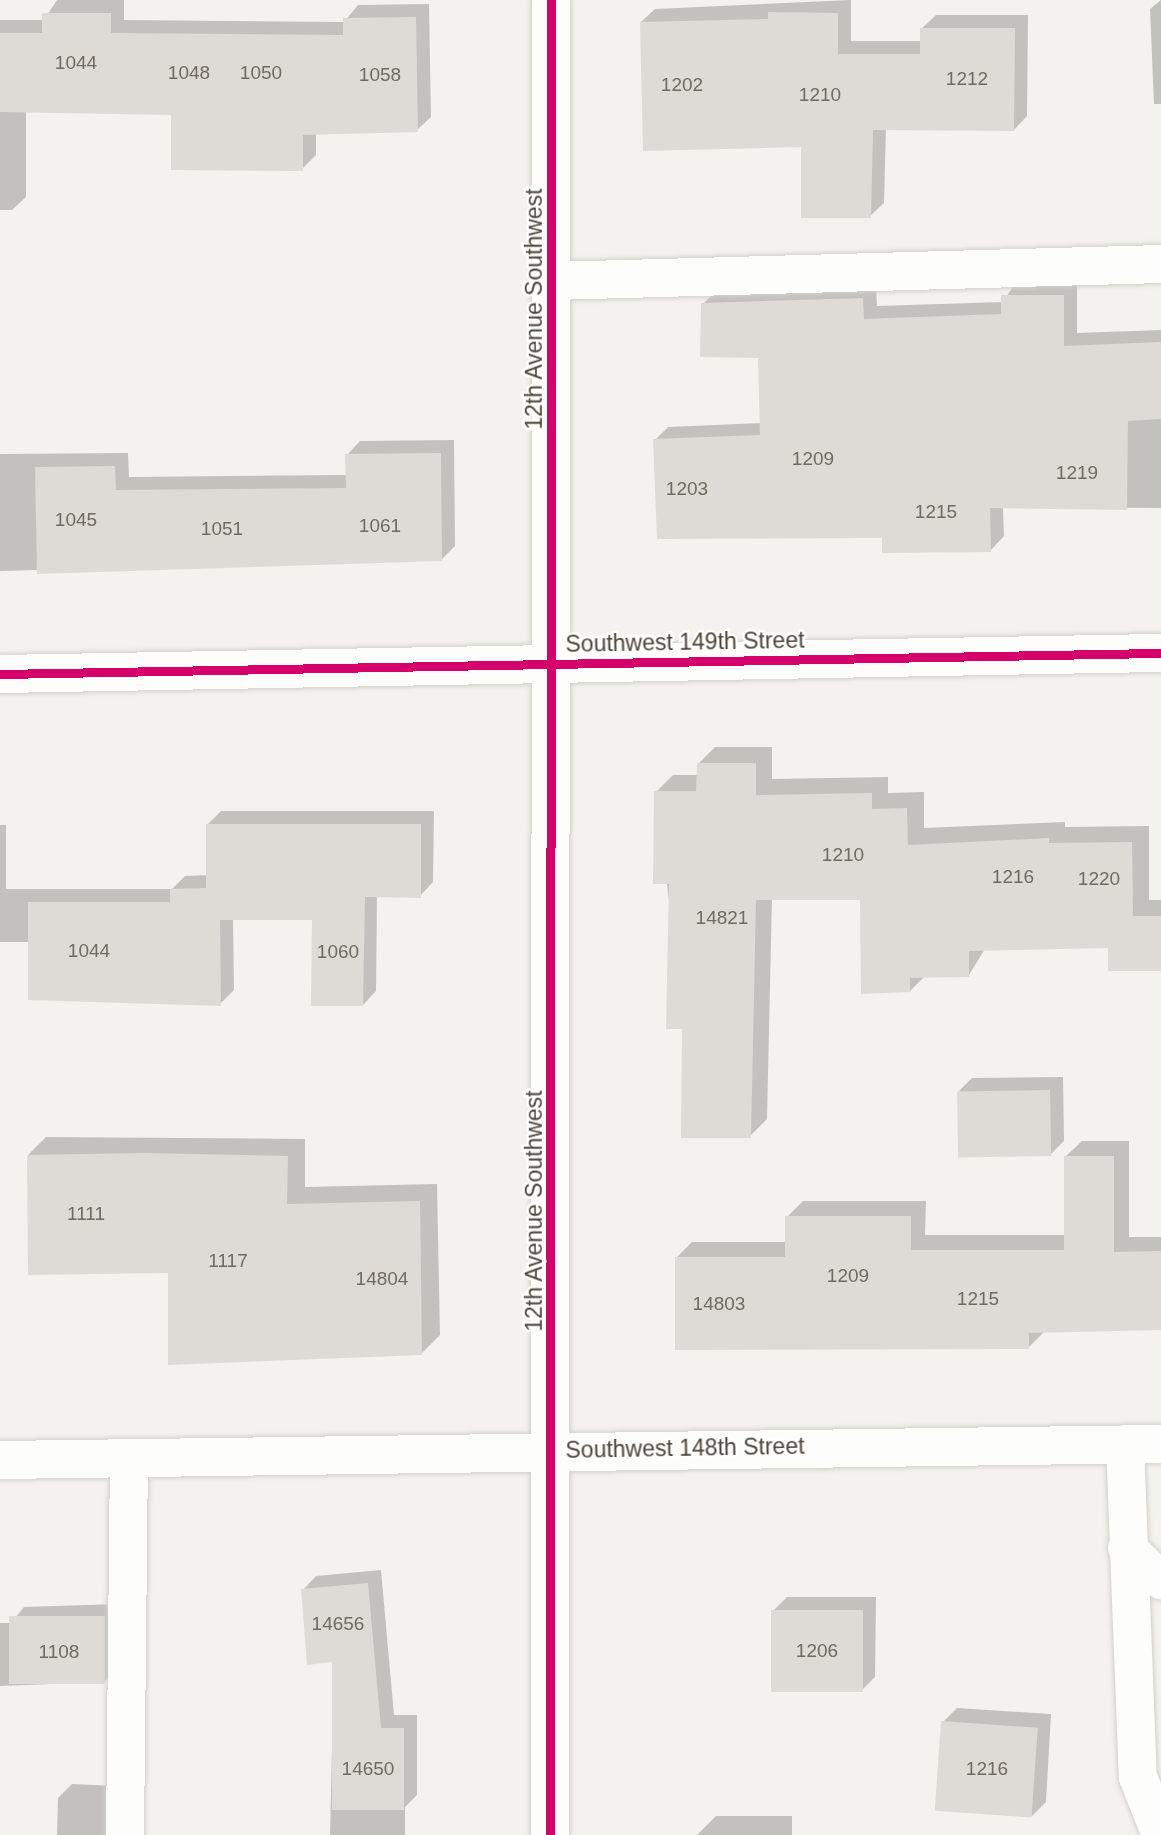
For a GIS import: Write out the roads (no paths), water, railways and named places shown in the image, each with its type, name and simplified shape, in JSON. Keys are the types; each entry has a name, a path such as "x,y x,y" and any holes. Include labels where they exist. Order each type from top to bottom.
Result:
{"street":[{"name":"12th Avenue Southwest","path":"551,0 556,663 551,1835"},
{"path":"553,281 1161,264"},
{"name":"Southwest 149th Street","path":"0,674 1161,653"},
{"path":"1143,1444 1127,1548 1138,1777 1161,1835"},
{"name":"Southwest 148th Street","path":"0,1460 552,1450 1143,1444"},
{"path":"125,1835 130,1458"},
{"path":"1127,1548 1161,1580"}]}
